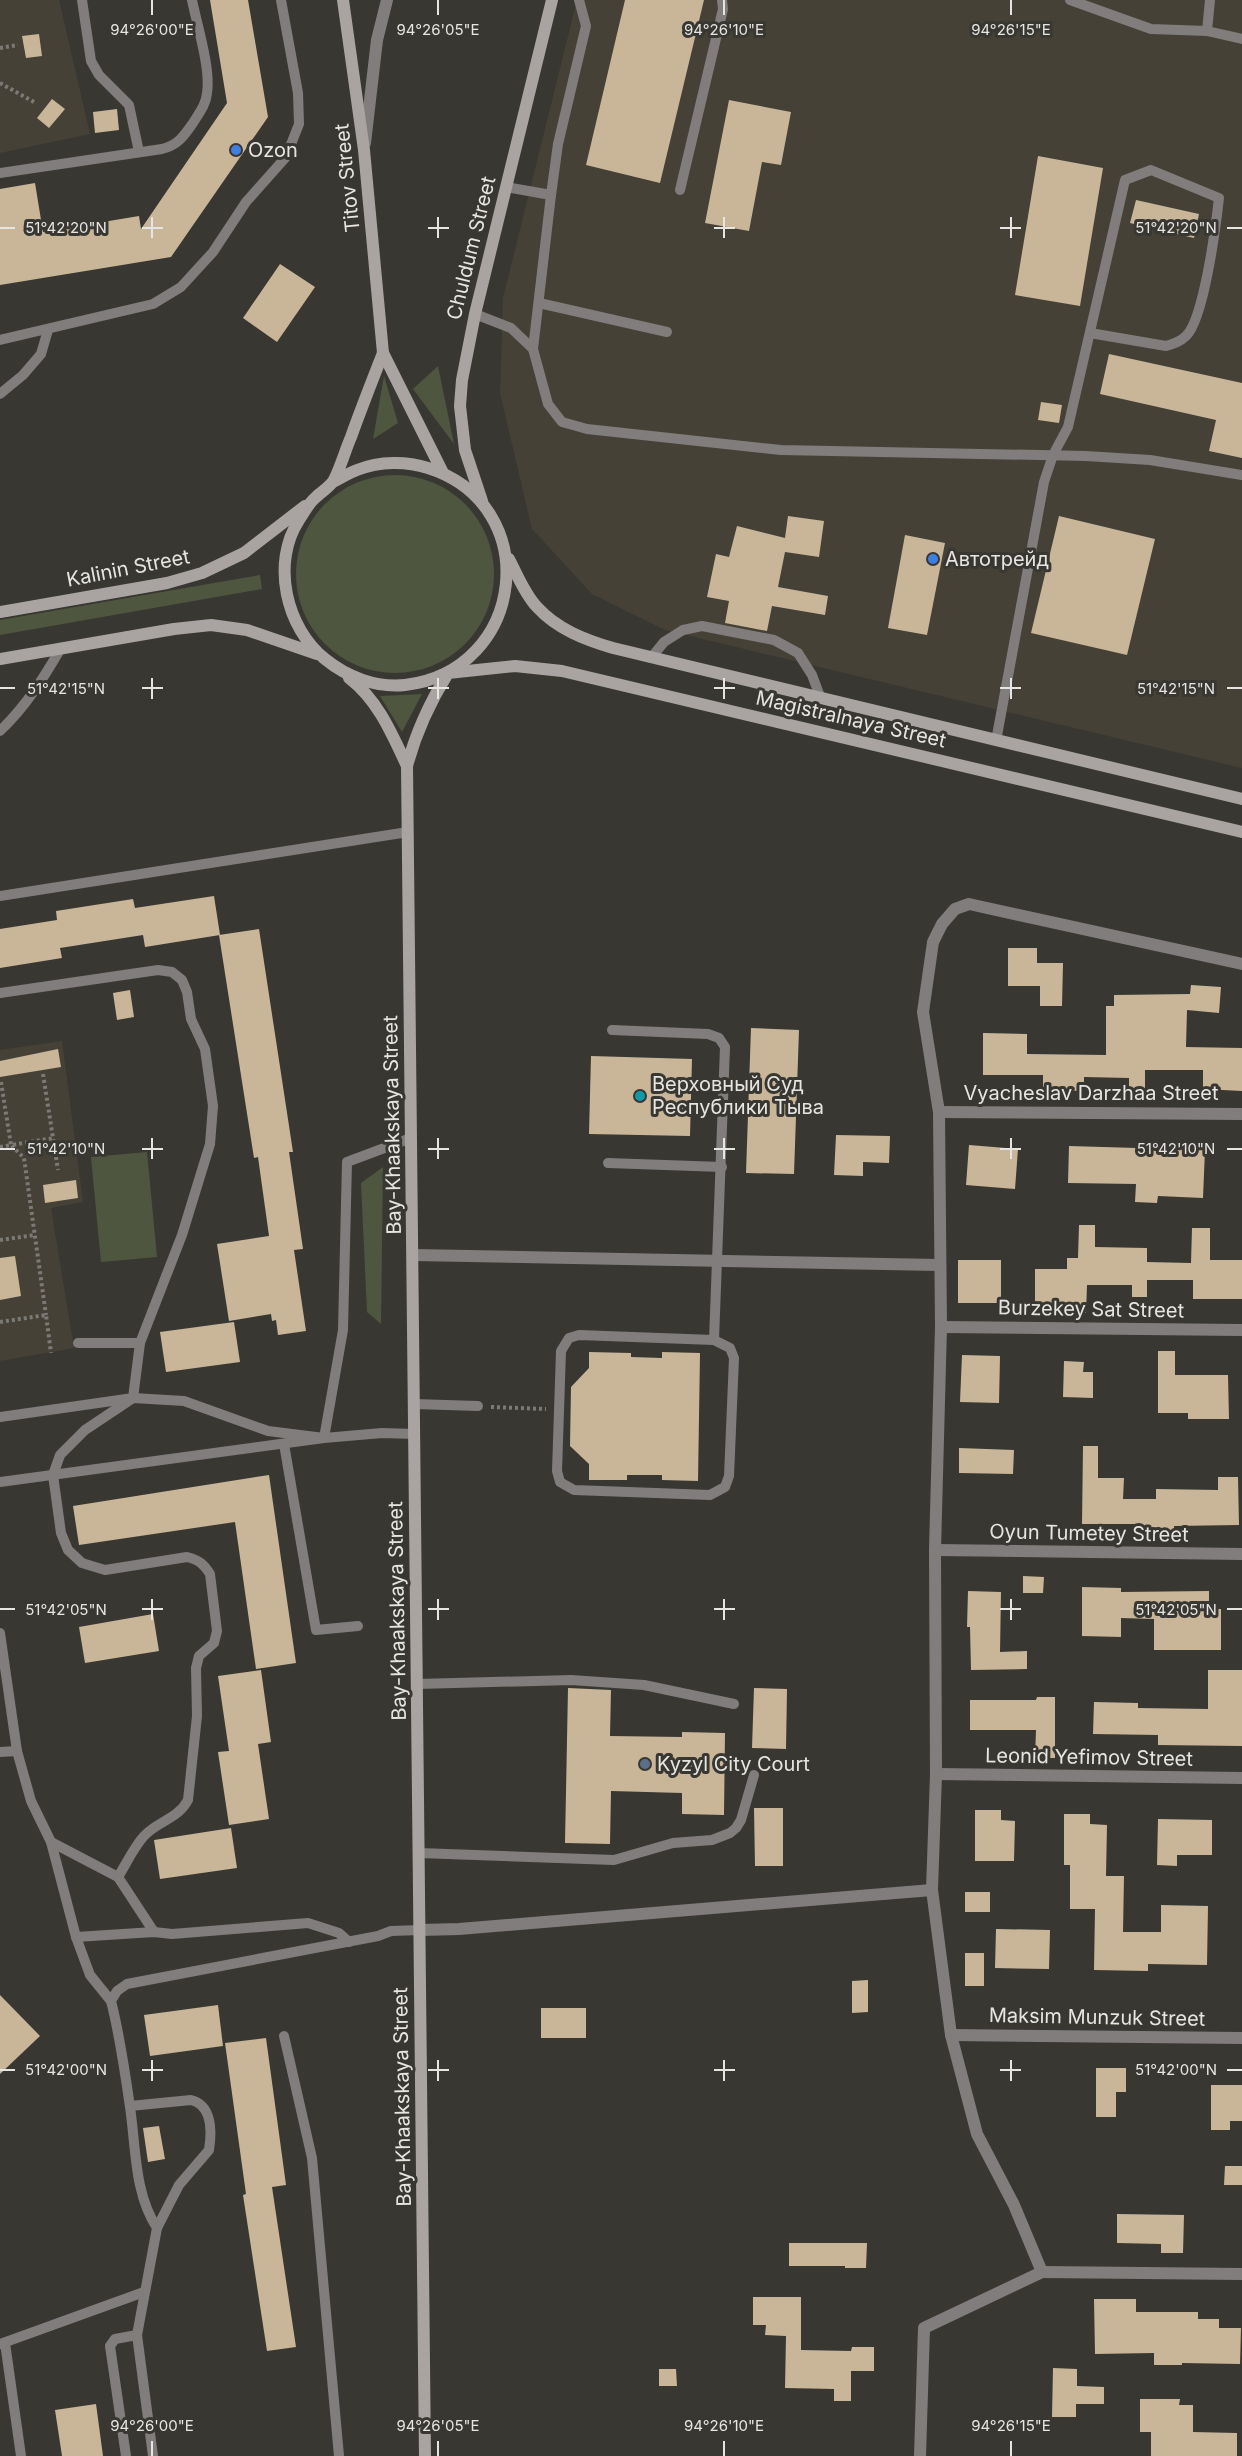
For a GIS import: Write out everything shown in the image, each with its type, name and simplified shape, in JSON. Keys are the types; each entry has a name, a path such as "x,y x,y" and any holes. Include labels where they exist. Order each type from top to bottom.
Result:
{"main road":[{"name":"Titov Street","path":"343,0 364,150 383,353 442,473"},
{"name":"Chuldum Street","path":"484,506 465,450 460,406 465,359 552,0"},
{"name":"Titov Street","path":"333,482 383,353"},
{"path":"377,464 418,465 442,473 465,487 484,506 497,527 505,553 508,574 506,595 500,615 490,634 477,650 448,673 426,681 402,685 378,684 355,678 334,667 318,654 301,632 289,606 284,578 287,550 297,523 313,500 333,482 357,470 377,464"},
{"name":"Kalinin Street","path":"0,612 167,583 202,573 244,553 313,500"},
{"name":"Magistralnaya Street","path":"505,553 535,605 549,619 587,640 651,658 1242,799"},
{"path":"0,659 174,629 211,625 247,630 318,654"},
{"name":"Magistralnaya Street","path":"448,673 515,666 562,671 1242,832"},
{"name":"Bay-Khaakskaya Street","path":"334,667 360,686 377,707 408,766"},
{"name":"Bay-Khaakskaya Street","path":"425,2456 408,766 413,745 426,712 448,673"}],"street":[{"path":"364,150 377,40 387,0"},
{"path":"1042,2272 1014,2205 977,2134 951,2035 932,1890 936,1774 935,1550 940,1327 939,1112 923,1012 933,942 942,924 955,909 969,904 1242,964"},
{"name":"Vyacheslav Darzhaa Street","path":"939,1112 1242,1114"},
{"path":"413,1255 939,1265"},
{"name":"Burzekey Sat Street","path":"940,1327 1242,1330"},
{"name":"Oyun Tumetey Street","path":"935,1550 1242,1554"},
{"name":"Leonid Yefimov Street","path":"936,1774 1242,1778"},
{"path":"420,1930 932,1890"},
{"name":"Maksim Munzuk Street","path":"951,2035 1242,2038"},
{"path":"921,2456 924,2328 1042,2272 1242,2274"}],"lane":[{"path":"82,0 91,61 99,75 129,105 139,152"},
{"path":"0,173 173,146 183,138 204,106 208,93 192,0"},
{"path":"0,340 153,304 182,287 213,252 246,202 286,157 299,124 298,93 281,0"},
{"path":"579,0 586,26 558,144 533,349 548,404 562,422 587,429 782,450 1053,455 1150,460 1242,475"},
{"path":"680,190 723,9 722,0"},
{"path":"1070,0 1151,29 1207,31 1242,39"},
{"path":"1207,31 1210,0"},
{"path":"996,741 1044,482 1053,455 1068,427 1125,180 1152,170 1220,198 1213,250 1195,322 1187,335 1176,343 1166,346 1090,333"},
{"path":"506,187 551,195"},
{"path":"538,303 667,332"},
{"path":"475,314 511,328 533,349"},
{"path":"0,394 23,375 41,354 48,330"},
{"path":"651,658 664,642 682,630 702,626 774,639 798,653 812,675 821,699"},
{"path":"0,731 41,684 61,648"},
{"path":"0,716 18,713"},
{"path":"0,896 408,832"},
{"path":"0,993 158,970 172,972 182,980 187,992 191,1019 199,1033 207,1060 213,1106 210,1144 182,1235 140,1343 133,1398 85,1430 60,1455 53,1475 61,1533 68,1550 82,1563 105,1570 187,1557 197,1559 210,1574 217,1631 214,1643 199,1656 196,1668 197,1716 188,1800 176,1816 155,1827 144,1836 118,1877"},
{"path":"612,1030 708,1034 723,1042 726,1053 714,1340"},
{"path":"324,1438 343,1330 347,1162 411,1138"},
{"path":"608,1163 722,1167"},
{"path":"573,1336 714,1340 730,1348 734,1358 729,1476 725,1487 716,1494 574,1490 560,1482 557,1471 561,1351 565,1341 573,1336"},
{"path":"78,1343 140,1343"},
{"path":"0,1417 133,1398 184,1401 268,1431 324,1438"},
{"path":"414,1404 478,1406"},
{"path":"0,1482 324,1438 366,1434 414,1434"},
{"path":"284,1444 316,1630 358,1626"},
{"path":"0,1633 17,1751 31,1801 51,1842 76,1937 90,1975 111,2001 130,2106 141,2189 148,2215 157,2228"},
{"path":"417,1684 571,1680 644,1685 734,1704"},
{"path":"0,1752 17,1751"},
{"path":"419,1854 614,1860 673,1843 712,1840 736,1828 741,1820 754,1774"},
{"path":"51,1842 118,1877 154,1932"},
{"path":"76,1937 154,1932 172,1934 308,1923 339,1933 349,1942"},
{"path":"111,2001 117,1991 127,1984 349,1942 392,1931 420,1930"},
{"path":"285,2036 312,2158 339,2456"},
{"path":"130,2106 191,2100 199,2102 206,2108 209,2117 211,2141 209,2150 179,2185 157,2228 136,2335 153,2456"},
{"path":"21,2456 2,2344 144,2292"},
{"path":"126,2456 110,2346 114,2339 136,2335"}],"path":[{"path":"0,48 18,45"},
{"path":"0,82 34,102"},
{"path":"44,1074 58,1170"},
{"path":"1,1082 11,1145 24,1158 51,1353"},
{"path":"0,1147 54,1138"},
{"path":"0,1240 35,1235"},
{"path":"0,1322 46,1315"},
{"path":"478,1406 559,1409"}],"shaded area":[{"path":"0,0 59,0 90,134 0,153"},
{"path":"577,0 1242,0 1242,768 665,630 592,594 532,529 500,393 503,298"},
{"path":"62,1041 83,1202 51,1208 74,1348 0,1361 0,1050"}],"green space":[{"path":"438,366 454,444 413,389"},
{"path":"384,376 398,423 373,439"},
{"path":"385,475 405,475 433,482 458,497 472,511 487,536 494,564 494,584 487,612 472,637 458,651 424,669 405,673 385,673 357,666 332,651 318,637 300,603 296,584 296,564 303,536 318,511 332,497 366,479"},
{"path":"260,575 262,589 0,635 0,620"},
{"path":"422,694 402,732 380,696"},
{"path":"147,1152 157,1257 101,1262 91,1157"},
{"path":"383,1167 381,1324 367,1312 361,1183"}],"building":[{"path":"210,0 248,0 268,117 171,257 0,285 0,189 35,183 43,232 139,216 141,229 227,103"},
{"path":"625,0 704,0 660,183 586,165"},
{"path":"39,34 42,56 26,58 22,36"},
{"path":"52,99 65,109 49,128 37,118"},
{"path":"729,100 791,112 781,165 762,162 749,231 705,223"},
{"path":"117,109 119,130 95,133 93,112"},
{"path":"1038,156 1103,168 1080,306 1015,295"},
{"path":"1136,200 1199,214 1194,238 1130,223"},
{"path":"280,264 315,287 277,342 243,318"},
{"path":"1109,354 1242,383 1242,458 1209,451 1216,420 1100,394"},
{"path":"1041,402 1062,405 1059,423 1038,420"},
{"path":"788,516 824,521 819,557 785,552 778,587 828,596 825,615 772,606 767,631 725,623 729,601 707,597 716,554 729,557 737,526 785,538"},
{"path":"1059,516 1155,539 1127,655 1031,633"},
{"path":"905,535 945,543 927,635 888,628"},
{"path":"214,896 220,935 145,947 143,935 60,948 62,958 0,968 0,929 57,920 56,911 133,899 135,908"},
{"path":"259,929 293,1152 289,1152 303,1249 294,1250 306,1331 278,1335 276,1320 272,1321 271,1314 229,1321 217,1244 269,1236 258,1157 254,1158 219,935"},
{"path":"1008,948 1037,948 1037,963 1063,963 1062,1006 1040,1006 1040,986 1008,986"},
{"path":"1191,985 1221,987 1219,1013 1187,1010 1186,1047 1242,1048 1242,1091 1203,1089 1203,1070 1145,1070 1145,1092 1129,1092 1129,1078 1084,1077 1084,1091 1043,1090 1043,1075 983,1075 983,1033 1027,1034 1027,1054 1106,1055 1106,1006 1114,1006 1114,995 1190,994"},
{"path":"130,990 134,1017 117,1020 113,993"},
{"path":"751,1028 799,1030 794,1174 746,1173"},
{"path":"58,1049 61,1067 0,1077 0,1061"},
{"name":"Верховный Суд Республики Тыва","path":"591,1056 692,1059 690,1136 589,1134"},
{"path":"836,1135 890,1136 889,1163 863,1162 863,1176 834,1175"},
{"path":"969,1145 1018,1149 1015,1189 966,1185"},
{"path":"1069,1146 1205,1150 1203,1198 1158,1196 1157,1203 1135,1202 1136,1184 1068,1183"},
{"path":"76,1180 78,1198 45,1203 43,1185"},
{"path":"1079,1225 1095,1225 1095,1247 1147,1248 1147,1262 1191,1263 1192,1228 1210,1228 1210,1260 1242,1260 1242,1299 1193,1299 1193,1280 1147,1280 1147,1297 1132,1297 1132,1285 1087,1285 1086,1313 1060,1312 1060,1317 1035,1317 1035,1269 1067,1269 1067,1258 1078,1258"},
{"path":"15,1256 21,1296 0,1300 0,1258"},
{"path":"958,1260 1001,1260 1001,1303 958,1303"},
{"path":"234,1322 240,1362 166,1372 160,1332"},
{"path":"1158,1351 1175,1351 1175,1375 1228,1375 1229,1419 1188,1419 1188,1413 1158,1413"},
{"path":"589,1352 631,1353 631,1357 662,1358 662,1352 700,1353 698,1481 662,1480 662,1475 627,1475 627,1480 589,1480 589,1464 570,1446 571,1387 589,1368"},
{"path":"962,1355 1000,1356 999,1403 960,1402"},
{"path":"1064,1361 1084,1362 1083,1372 1093,1372 1093,1398 1063,1397"},
{"path":"1083,1446 1098,1446 1098,1478 1124,1478 1123,1499 1156,1499 1156,1489 1218,1490 1218,1477 1238,1477 1239,1525 1174,1526 1175,1537 1156,1537 1156,1534 1137,1534 1137,1524 1082,1524"},
{"path":"959,1448 1014,1450 1013,1474 959,1473"},
{"path":"269,1475 296,1663 256,1669 235,1522 79,1545 73,1506"},
{"path":"1023,1576 1044,1577 1043,1593 1023,1593"},
{"path":"1082,1587 1121,1588 1121,1592 1209,1591 1209,1609 1221,1609 1221,1650 1154,1650 1154,1619 1121,1618 1121,1637 1082,1636"},
{"path":"968,1591 1001,1592 1000,1652 1027,1651 1027,1669 971,1670 970,1627 967,1627"},
{"path":"153,1614 159,1651 85,1663 79,1627"},
{"path":"261,1670 271,1742 258,1744 269,1819 229,1825 218,1752 229,1751 218,1676"},
{"path":"1208,1670 1242,1670 1242,1746 1158,1745 1158,1735 1093,1734 1094,1702 1138,1703 1138,1708 1208,1709"},
{"name":"Kyzyl City Court","path":"568,1688 611,1690 610,1736 682,1737 682,1732 725,1733 724,1815 682,1814 682,1793 611,1791 610,1844 565,1843"},
{"path":"754,1688 787,1689 786,1749 752,1748"},
{"path":"1037,1697 1055,1697 1055,1758 1035,1758 1036,1730 970,1730 970,1700 1036,1700"},
{"path":"754,1808 783,1808 783,1866 755,1866"},
{"path":"975,1810 1001,1810 1001,1820 1015,1821 1014,1861 975,1861"},
{"path":"1064,1814 1090,1814 1090,1824 1107,1825 1106,1876 1124,1876 1123,1932 1161,1932 1161,1905 1208,1906 1207,1965 1148,1964 1148,1971 1094,1970 1095,1909 1070,1909 1070,1865 1064,1865"},
{"path":"1158,1819 1212,1820 1212,1855 1177,1855 1177,1866 1157,1865"},
{"path":"231,1828 237,1868 160,1879 154,1840"},
{"path":"965,1892 990,1892 990,1912 965,1912"},
{"path":"996,1929 1050,1930 1049,1969 995,1968"},
{"path":"965,1953 984,1953 984,1986 965,1986"},
{"path":"868,1980 868,2012 852,2013 852,1981"},
{"path":"0,1995 40,2036 0,2074"},
{"path":"218,2005 223,2046 150,2056 144,2015"},
{"path":"541,2008 586,2008 586,2038 541,2038"},
{"path":"266,2038 286,2185 272,2187 296,2347 267,2351 243,2195 246,2194 225,2043"},
{"path":"1096,2068 1126,2068 1126,2092 1116,2092 1116,2117 1096,2117"},
{"path":"1211,2085 1242,2085 1242,2121 1230,2121 1230,2130 1211,2130"},
{"path":"159,2126 165,2159 148,2162 143,2128"},
{"path":"1225,2166 1242,2166 1242,2185 1224,2185"},
{"path":"1117,2214 1184,2215 1183,2253 1161,2253 1161,2244 1117,2243"},
{"path":"789,2243 867,2243 866,2268 789,2266"},
{"path":"753,2297 801,2297 801,2350 851,2351 852,2347 874,2347 874,2371 851,2371 851,2401 834,2401 834,2389 785,2388 786,2336 765,2335 766,2325 753,2325"},
{"path":"1094,2299 1136,2299 1136,2312 1198,2312 1198,2319 1219,2319 1219,2328 1241,2328 1240,2364 1154,2365 1154,2353 1095,2354"},
{"path":"1053,2368 1077,2369 1077,2386 1104,2387 1104,2404 1076,2404 1076,2417 1052,2417"},
{"path":"659,2369 676,2369 677,2386 659,2386"},
{"path":"1140,2399 1180,2399 1179,2405 1193,2405 1193,2432 1237,2433 1237,2456 1151,2456 1151,2432 1140,2432"},
{"path":"96,2404 103,2456 62,2456 55,2410"}],"place":[{"name":"Ozon","path":"236,150"},
{"name":"Автотрейд","path":"933,559"},
{"name":"Верховный Суд Республики Тыва","path":"640,1096"},
{"name":"Kyzyl City Court","path":"645,1764"}]}
